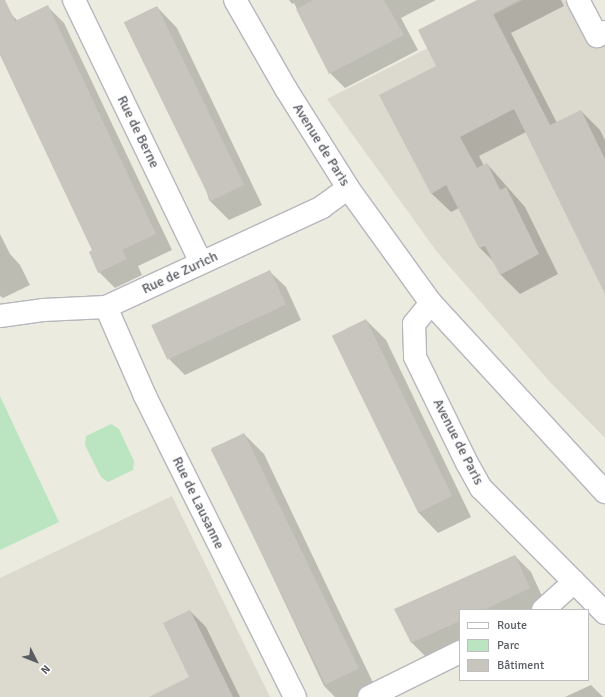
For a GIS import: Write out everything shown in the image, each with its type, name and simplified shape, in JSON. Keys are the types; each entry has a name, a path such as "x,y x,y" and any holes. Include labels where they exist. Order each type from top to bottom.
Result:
{"street":[{"name":"Rue de Berne","path":"74,0 202,263"},
{"name":"Avenue de Paris","path":"235,0 286,89 348,188 432,303 605,492"},
{"path":"578,0 597,36 605,32"},
{"name":"Rue de Zurich","path":"0,316 43,310 106,307 322,207 348,188"},
{"name":"Avenue de Paris","path":"432,303 414,324 415,357 467,463 481,488 605,613"},
{"name":"Rue de Lausanne","path":"106,307 146,396 294,697"},
{"path":"544,609 574,582"},
{"path":"369,697 459,652"}],"shaded area":[{"path":"523,0 568,0 592,48 605,42 605,438 549,381 437,252 327,99"},
{"path":"172,496 270,697 0,697 0,578"}],"green space":[{"path":"0,396 59,522 0,550"},
{"path":"111,424 119,429 134,461 133,470 108,482 101,477 85,445 86,436"}],"building":[{"path":"0,0 5,0 15,21 48,5 156,234 122,250 127,259 98,273 89,252 92,250 0,55"},
{"path":"314,0 384,0 404,35 329,74 296,9"},
{"path":"477,0 519,0 493,14 550,125 581,110 605,159 605,294 514,109 460,137 477,168 487,163 500,190 506,187 539,254 500,275 485,246 479,248 446,185 431,194 379,95 436,66 418,30"},
{"path":"157,6 244,185 211,201 124,22"},
{"path":"270,270 286,304 167,360 151,325"},
{"path":"366,319 452,496 418,513 332,336"},
{"path":"244,433 359,668 326,685 211,449"},
{"path":"515,555 530,588 486,609 459,609 459,621 411,643 394,609"},
{"path":"190,610 233,697 149,697 189,677 163,623"}]}
